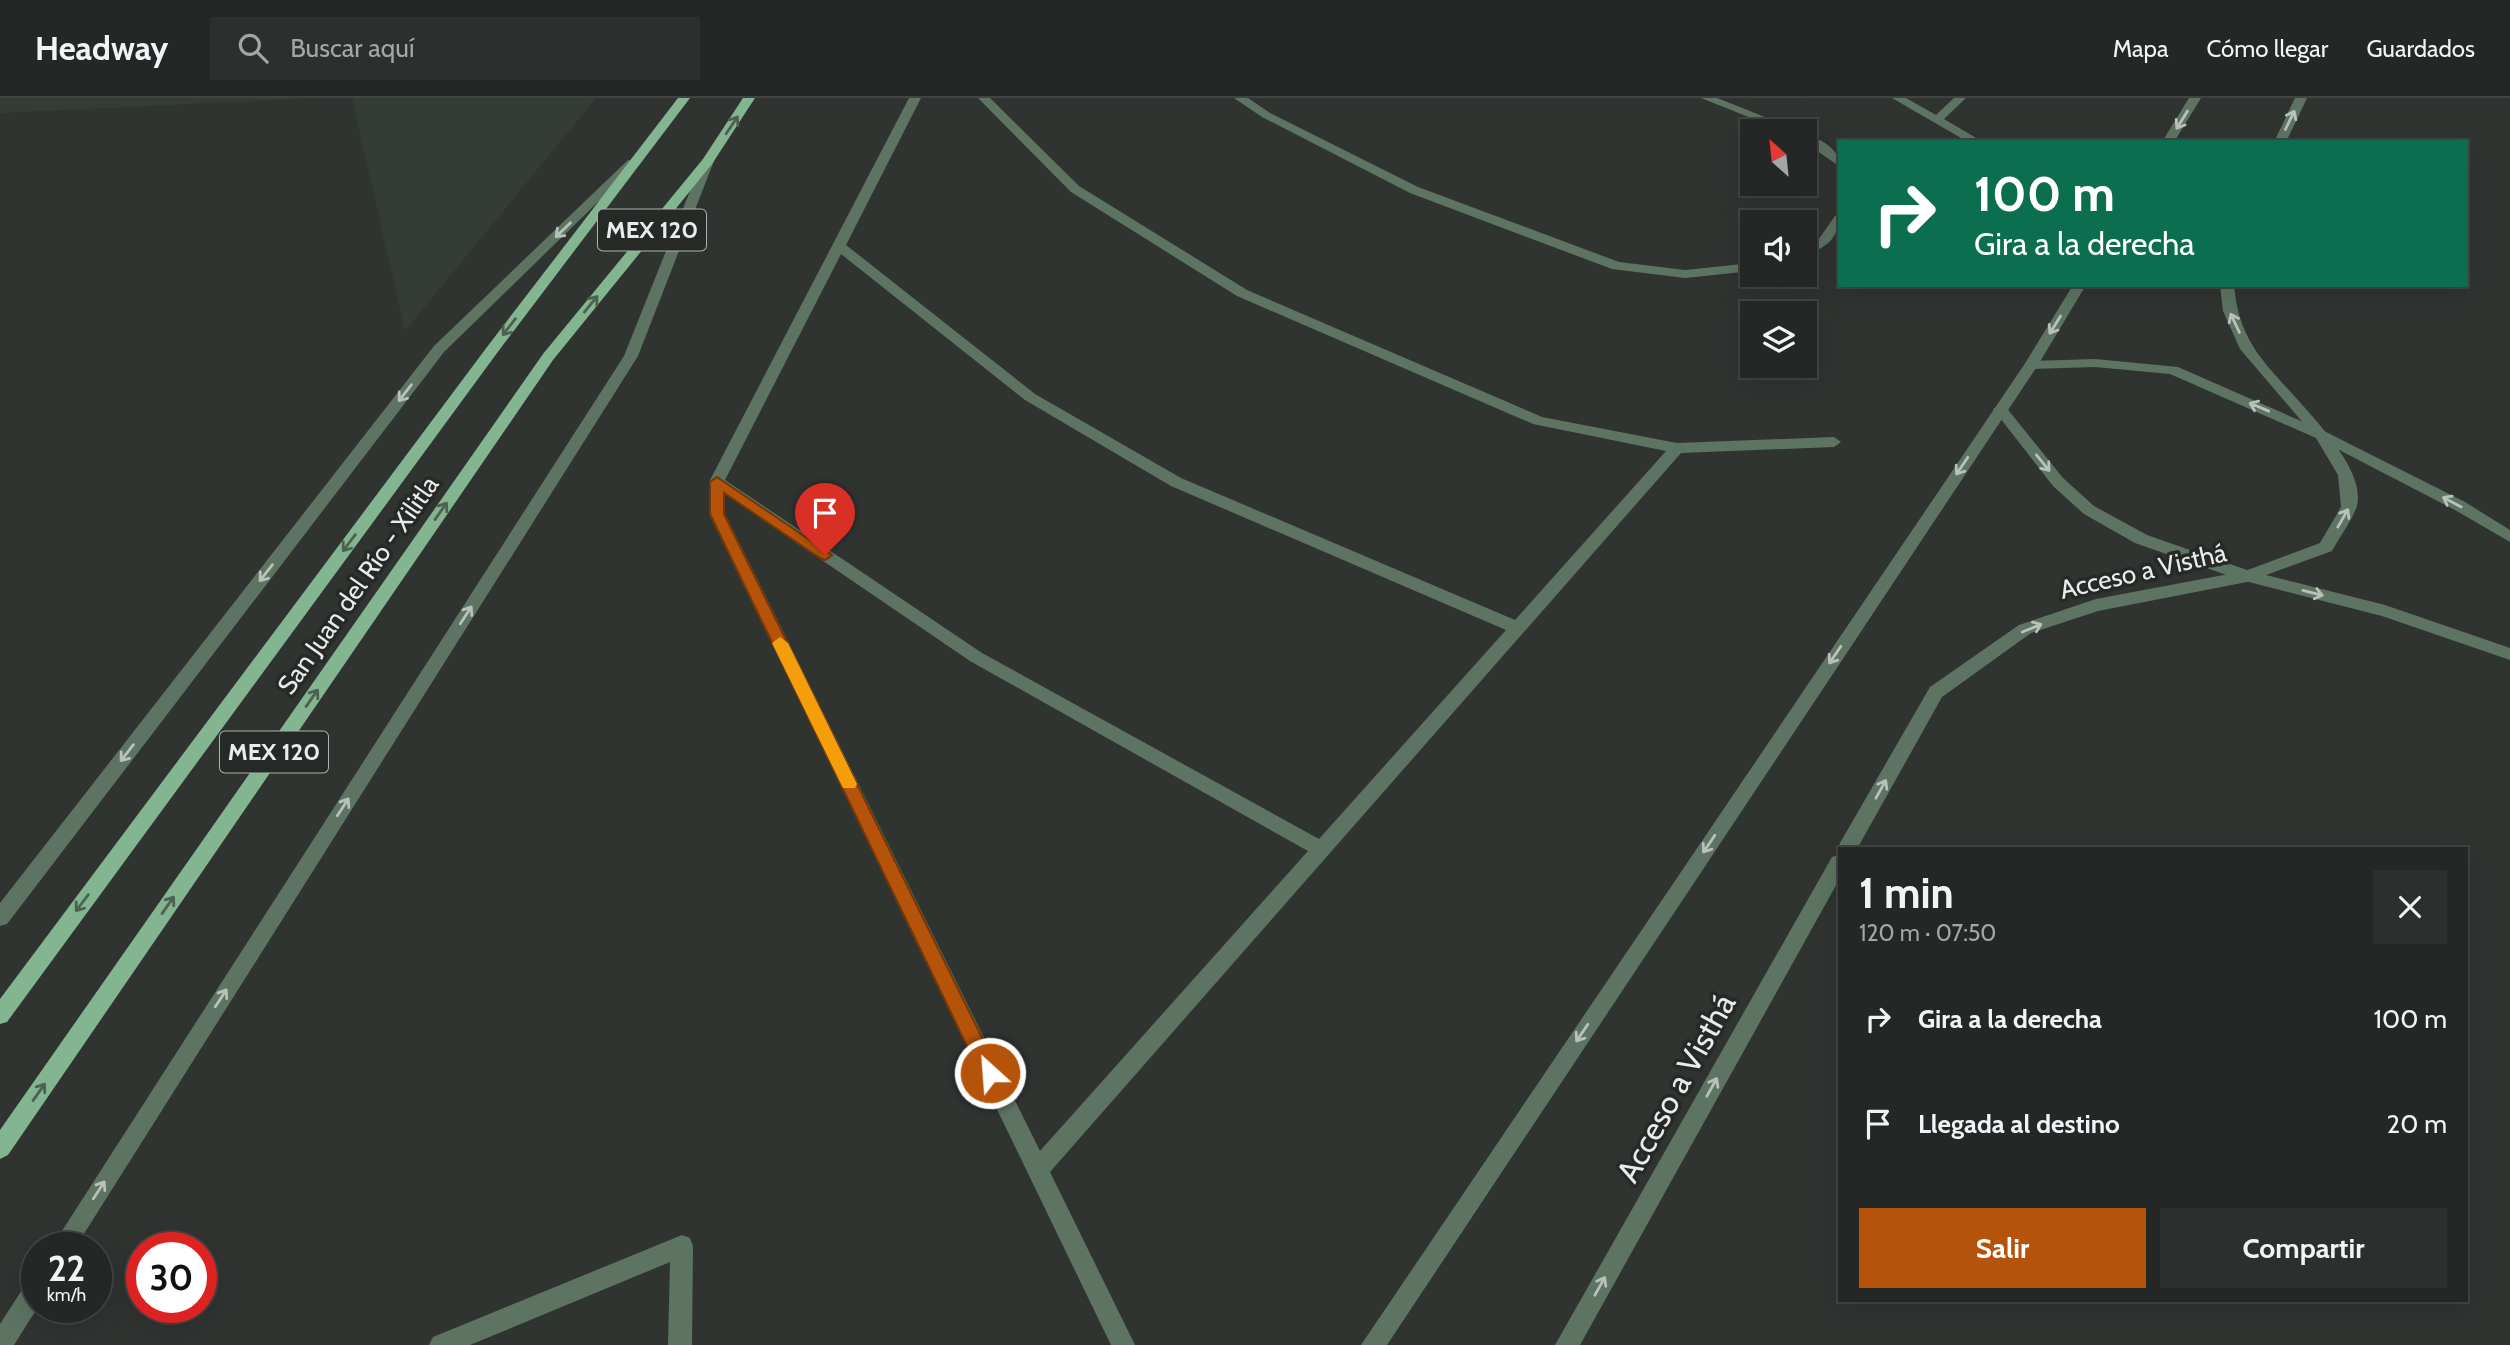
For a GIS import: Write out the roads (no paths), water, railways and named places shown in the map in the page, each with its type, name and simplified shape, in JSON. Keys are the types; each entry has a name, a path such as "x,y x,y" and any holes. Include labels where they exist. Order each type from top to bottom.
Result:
{"main road":[{"name":"San Juan del Río - Xilitla","path":"0,1015 492,350 684,98"},
{"name":"San Juan del Río - Xilitla","path":"0,1148 548,357 708,161 749,98"}],"street":[{"path":"915,98 717,482 717,514 1123,1345"},
{"path":"984,98 1074,189 1242,293 1538,421 1677,448 1835,442"},
{"path":"1240,98 1266,115 1414,190 1617,266 1685,274 1740,268"},
{"path":"1707,98 1762,119"},
{"path":"1898,98 1972,140"},
{"path":"1937,120 1960,98"},
{"path":"2169,140 2195,98"},
{"path":"2281,140 2301,98"},
{"path":"1817,145 1831,153 1838,162"},
{"path":"0,919 439,349 648,148"},
{"path":"72,1232 631,356 708,161"},
{"path":"1817,247 1838,220"},
{"path":"839,246 1030,397 1176,482 1518,628"},
{"path":"1373,1345 2031,365 2079,287"},
{"path":"2000,409 2058,482 2089,510 2141,539 2247,576 2326,547 2349,507 2346,475 2321,435 2247,349 2230,311 2227,287"},
{"path":"2031,365 2095,363 2173,370 2321,435 2460,506 2510,537"},
{"path":"1037,1170 1677,448"},
{"path":"717,482 976,657 1321,849"},
{"name":"Acceso a Visthá","path":"1848,847 1936,692 2025,629 2096,605 2247,576 2385,611 2510,654"},
{"name":"Acceso a Visthá","path":"1567,1345 1838,865"},
{"path":"441,1345 682,1246 680,1345"},
{"path":"0,1345 21,1312"}]}
